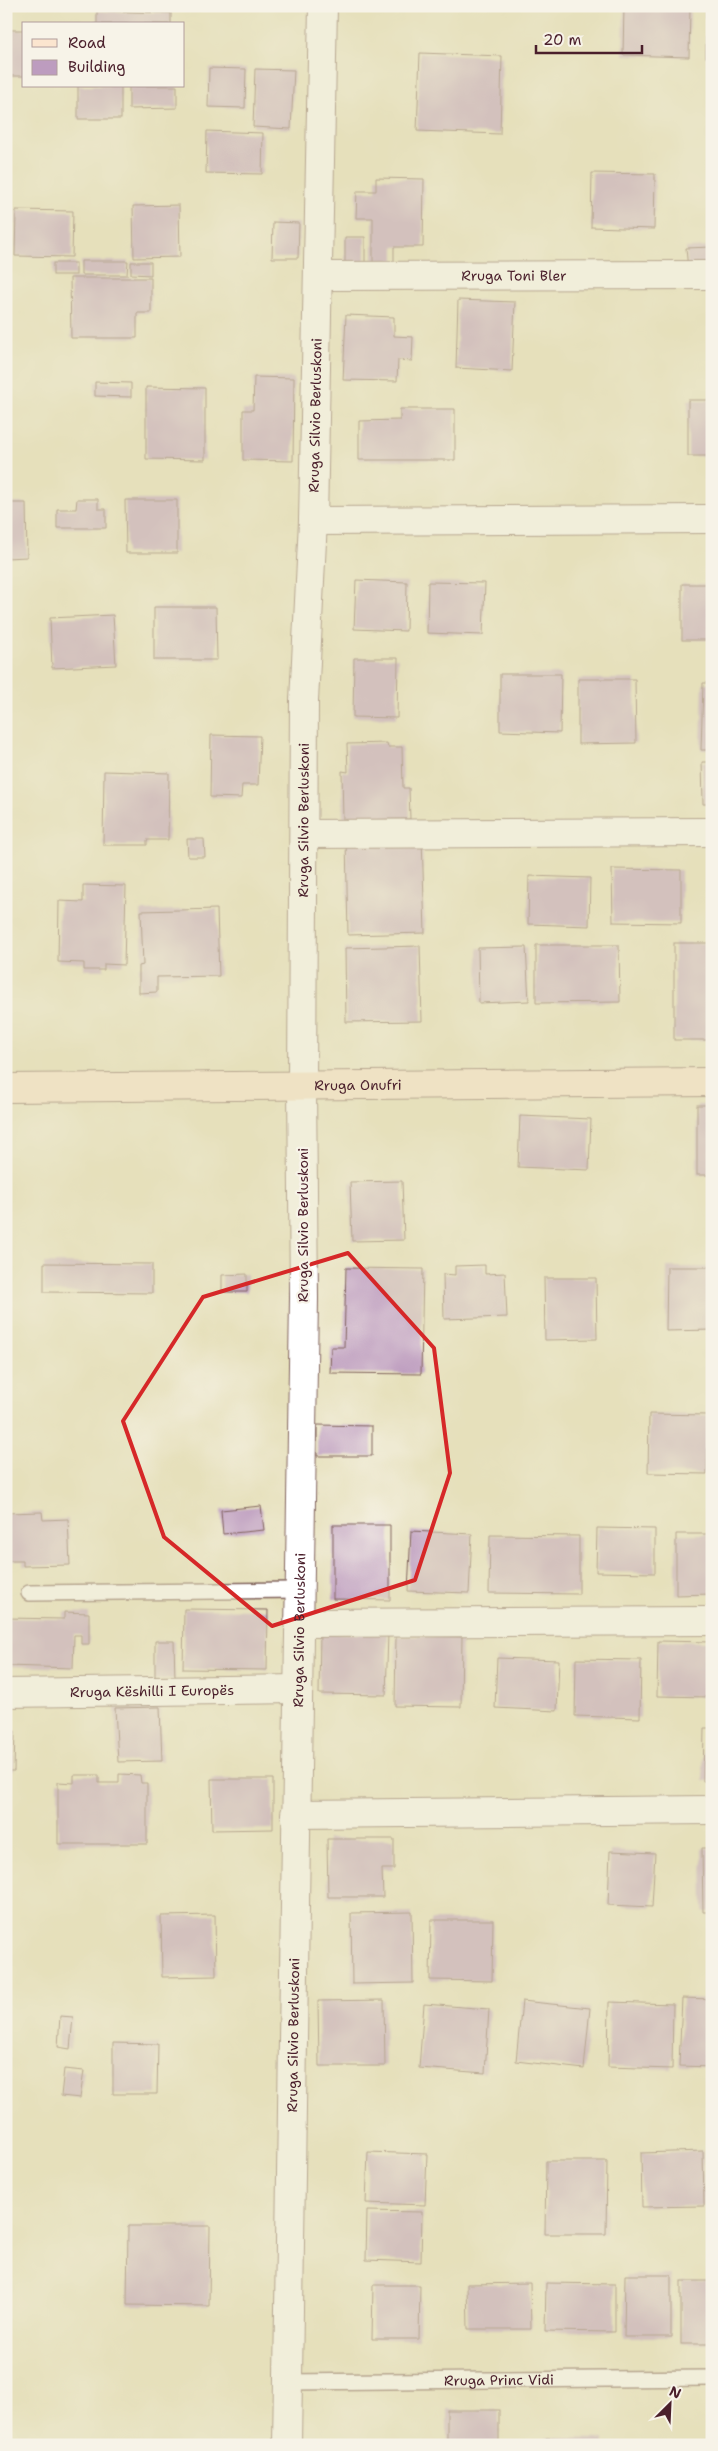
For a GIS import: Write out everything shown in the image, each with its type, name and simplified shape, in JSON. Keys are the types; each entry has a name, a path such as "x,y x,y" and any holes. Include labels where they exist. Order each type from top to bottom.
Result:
{"street":[{"name":"Rruga Silvio Berluskoni","path":"287,2445 304,1298 302,1086 304,692 313,521 323,6"},
{"name":"Rruga Toni Bler","path":"318,276 712,275"},
{"path":"313,521 712,519"},
{"path":"304,834 712,832"},
{"name":"Rruga Onufri","path":"6,1088 712,1082"},
{"path":"298,1623 712,1621"},
{"name":"Rruga Këshilli I Europës","path":"6,1693 297,1688"},
{"path":"295,1814 712,1810"}],"lane":[{"path":"29,1593 299,1590"},
{"name":"Rruga Princ Vidi","path":"288,2382 712,2378"}],"highlighted area":[{"path":"348,1253 434,1348 450,1473 415,1580 272,1626 164,1537 123,1421 203,1297"}],"building":[{"path":"624,6 690,7 689,57 623,55"},
{"path":"706,6 712,6 712,57 706,57"},
{"path":"97,11 171,13 171,22 97,22"},
{"path":"6,30 22,30 22,76 6,76"},
{"path":"420,53 502,56 500,134 417,131"},
{"path":"209,68 246,69 245,108 208,107"},
{"path":"255,69 294,70 291,129 253,127"},
{"path":"78,88 121,88 121,119 78,119"},
{"path":"129,88 177,88 177,108 129,109"},
{"path":"207,131 263,133 262,174 206,173"},
{"path":"592,173 655,174 654,229 591,227"},
{"path":"376,178 424,179 423,247 394,247 394,266 373,266 373,218 356,218 357,191 376,191"},
{"path":"179,205 180,257 134,258 133,206"},
{"path":"16,210 73,211 72,257 15,256"},
{"path":"273,222 299,223 298,258 272,258"},
{"path":"345,237 365,237 365,269 345,268"},
{"path":"712,247 712,269 688,270 686,248"},
{"path":"81,261 128,261 127,275 81,275"},
{"path":"131,262 151,262 151,275 131,274"},
{"path":"53,263 76,263 76,275 53,275"},
{"path":"70,278 151,278 151,313 137,313 137,338 71,338"},
{"path":"458,300 515,302 512,371 456,368"},
{"path":"346,315 394,317 394,336 413,337 412,361 398,360 397,381 343,380"},
{"path":"254,377 294,378 293,461 243,460 243,410 253,410"},
{"path":"95,382 131,383 131,397 95,396"},
{"path":"146,387 205,388 205,460 146,459"},
{"path":"688,400 712,400 712,456 688,456"},
{"path":"400,409 455,409 455,460 359,460 359,421 400,420"},
{"path":"77,499 98,499 98,509 106,509 106,528 57,528 57,509 76,509"},
{"path":"125,500 177,500 177,553 126,553"},
{"path":"6,503 26,503 27,557 6,558"},
{"path":"356,580 407,582 406,631 354,629"},
{"path":"428,582 485,583 483,635 427,633"},
{"path":"682,584 712,584 712,640 682,640"},
{"path":"154,607 216,607 217,660 154,660"},
{"path":"113,615 116,665 52,668 50,618"},
{"path":"354,658 398,658 397,718 353,717"},
{"path":"500,674 561,674 560,733 500,731"},
{"path":"578,679 635,679 636,743 578,744"},
{"path":"703,683 712,683 712,750 701,750"},
{"path":"211,735 260,736 258,785 242,785 241,798 210,797"},
{"path":"387,743 388,747 402,747 403,788 409,788 410,819 343,820 342,771 348,772 347,744"},
{"path":"702,762 712,762 712,804 703,804"},
{"path":"104,771 169,773 168,840 147,840 147,845 103,845"},
{"path":"422,838 425,933 348,935 346,840"},
{"path":"187,839 204,839 205,857 188,857"},
{"path":"612,869 681,870 681,923 613,922"},
{"path":"529,876 590,878 589,926 528,924"},
{"path":"83,885 126,886 124,965 104,964 104,970 84,970 84,963 58,962 59,901 83,902"},
{"path":"217,909 219,976 157,977 157,992 139,993 139,966 143,965 141,911"},
{"path":"674,943 712,943 712,1040 674,1040"},
{"path":"536,945 619,945 620,1002 536,1003"},
{"path":"420,946 422,1021 346,1022 345,948"},
{"path":"526,947 529,1001 479,1003 478,948"},
{"path":"697,1105 712,1105 712,1175 697,1175"},
{"path":"520,1116 591,1119 589,1170 518,1167"},
{"path":"402,1181 404,1240 352,1241 350,1182"},
{"path":"44,1263 152,1264 152,1293 44,1292"},
{"path":"485,1265 485,1274 505,1273 507,1317 444,1319 443,1274 455,1275 455,1266"},
{"path":"667,1267 712,1267 712,1330 666,1331"},
{"path":"346,1268 423,1269 421,1374 330,1373 331,1347 344,1347"},
{"path":"247,1274 247,1292 222,1292 222,1275"},
{"path":"544,1278 596,1278 597,1339 545,1340"},
{"path":"649,1414 708,1415 707,1474 648,1473"},
{"path":"317,1425 372,1426 372,1456 317,1456"},
{"path":"261,1506 264,1530 223,1534 221,1510"},
{"path":"42,1512 43,1520 68,1519 70,1565 23,1566 23,1561 6,1561 6,1513"},
{"path":"333,1525 390,1525 390,1600 333,1599"},
{"path":"597,1528 655,1529 655,1573 596,1572"},
{"path":"411,1531 472,1534 469,1593 408,1591"},
{"path":"676,1534 712,1534 711,1594 676,1595"},
{"path":"490,1535 579,1536 579,1594 489,1593"},
{"path":"184,1609 268,1610 267,1670 183,1669"},
{"path":"64,1612 89,1613 89,1644 81,1644 81,1635 74,1635 73,1668 6,1666 6,1618 64,1619"},
{"path":"320,1633 388,1634 386,1695 319,1694"},
{"path":"396,1636 462,1637 461,1707 395,1706"},
{"path":"155,1641 174,1641 175,1679 155,1680"},
{"path":"658,1641 712,1642 712,1697 657,1696"},
{"path":"497,1658 559,1660 557,1711 495,1708"},
{"path":"576,1659 641,1660 640,1718 575,1716"},
{"path":"160,1707 162,1761 118,1762 115,1708"},
{"path":"704,1728 712,1728 712,1781 703,1781"},
{"path":"6,1731 15,1731 14,1771 6,1771"},
{"path":"119,1774 140,1775 141,1783 147,1783 147,1844 58,1844 58,1782 74,1783 74,1775 99,1775 99,1783 119,1783"},
{"path":"211,1779 273,1779 273,1829 212,1830"},
{"path":"327,1839 394,1839 394,1869 382,1869 383,1897 328,1897"},
{"path":"702,1848 712,1848 712,1912 703,1912"},
{"path":"610,1851 655,1853 652,1907 608,1905"},
{"path":"412,1912 413,1983 352,1984 351,1913"},
{"path":"215,1915 216,1976 162,1977 161,1916"},
{"path":"431,1920 493,1920 492,1981 430,1980"},
{"path":"682,1998 712,1999 712,2067 679,2066"},
{"path":"384,2000 385,2066 319,2066 318,2001"},
{"path":"522,2001 590,2008 584,2069 516,2061"},
{"path":"609,2002 673,2004 672,2069 608,2067"},
{"path":"424,2004 489,2009 485,2073 419,2068"},
{"path":"60,2016 73,2017 70,2049 58,2047"},
{"path":"113,2043 158,2044 157,2094 113,2094"},
{"path":"64,2069 84,2071 80,2098 61,2096"},
{"path":"703,2151 704,2206 642,2207 641,2153"},
{"path":"368,2152 427,2154 425,2205 366,2203"},
{"path":"546,2161 607,2161 606,2234 545,2234"},
{"path":"367,2211 422,2212 421,2262 366,2260"},
{"path":"128,2226 210,2226 209,2306 127,2305"},
{"path":"625,2275 671,2275 671,2337 624,2337"},
{"path":"681,2281 712,2281 712,2344 681,2344"},
{"path":"530,2283 531,2329 468,2329 467,2284"},
{"path":"546,2283 615,2284 615,2332 545,2331"},
{"path":"373,2285 420,2285 419,2339 372,2339"},
{"path":"447,2410 499,2410 499,2445 447,2445"},
{"path":"546,2438 604,2439 604,2445 546,2445"}]}
